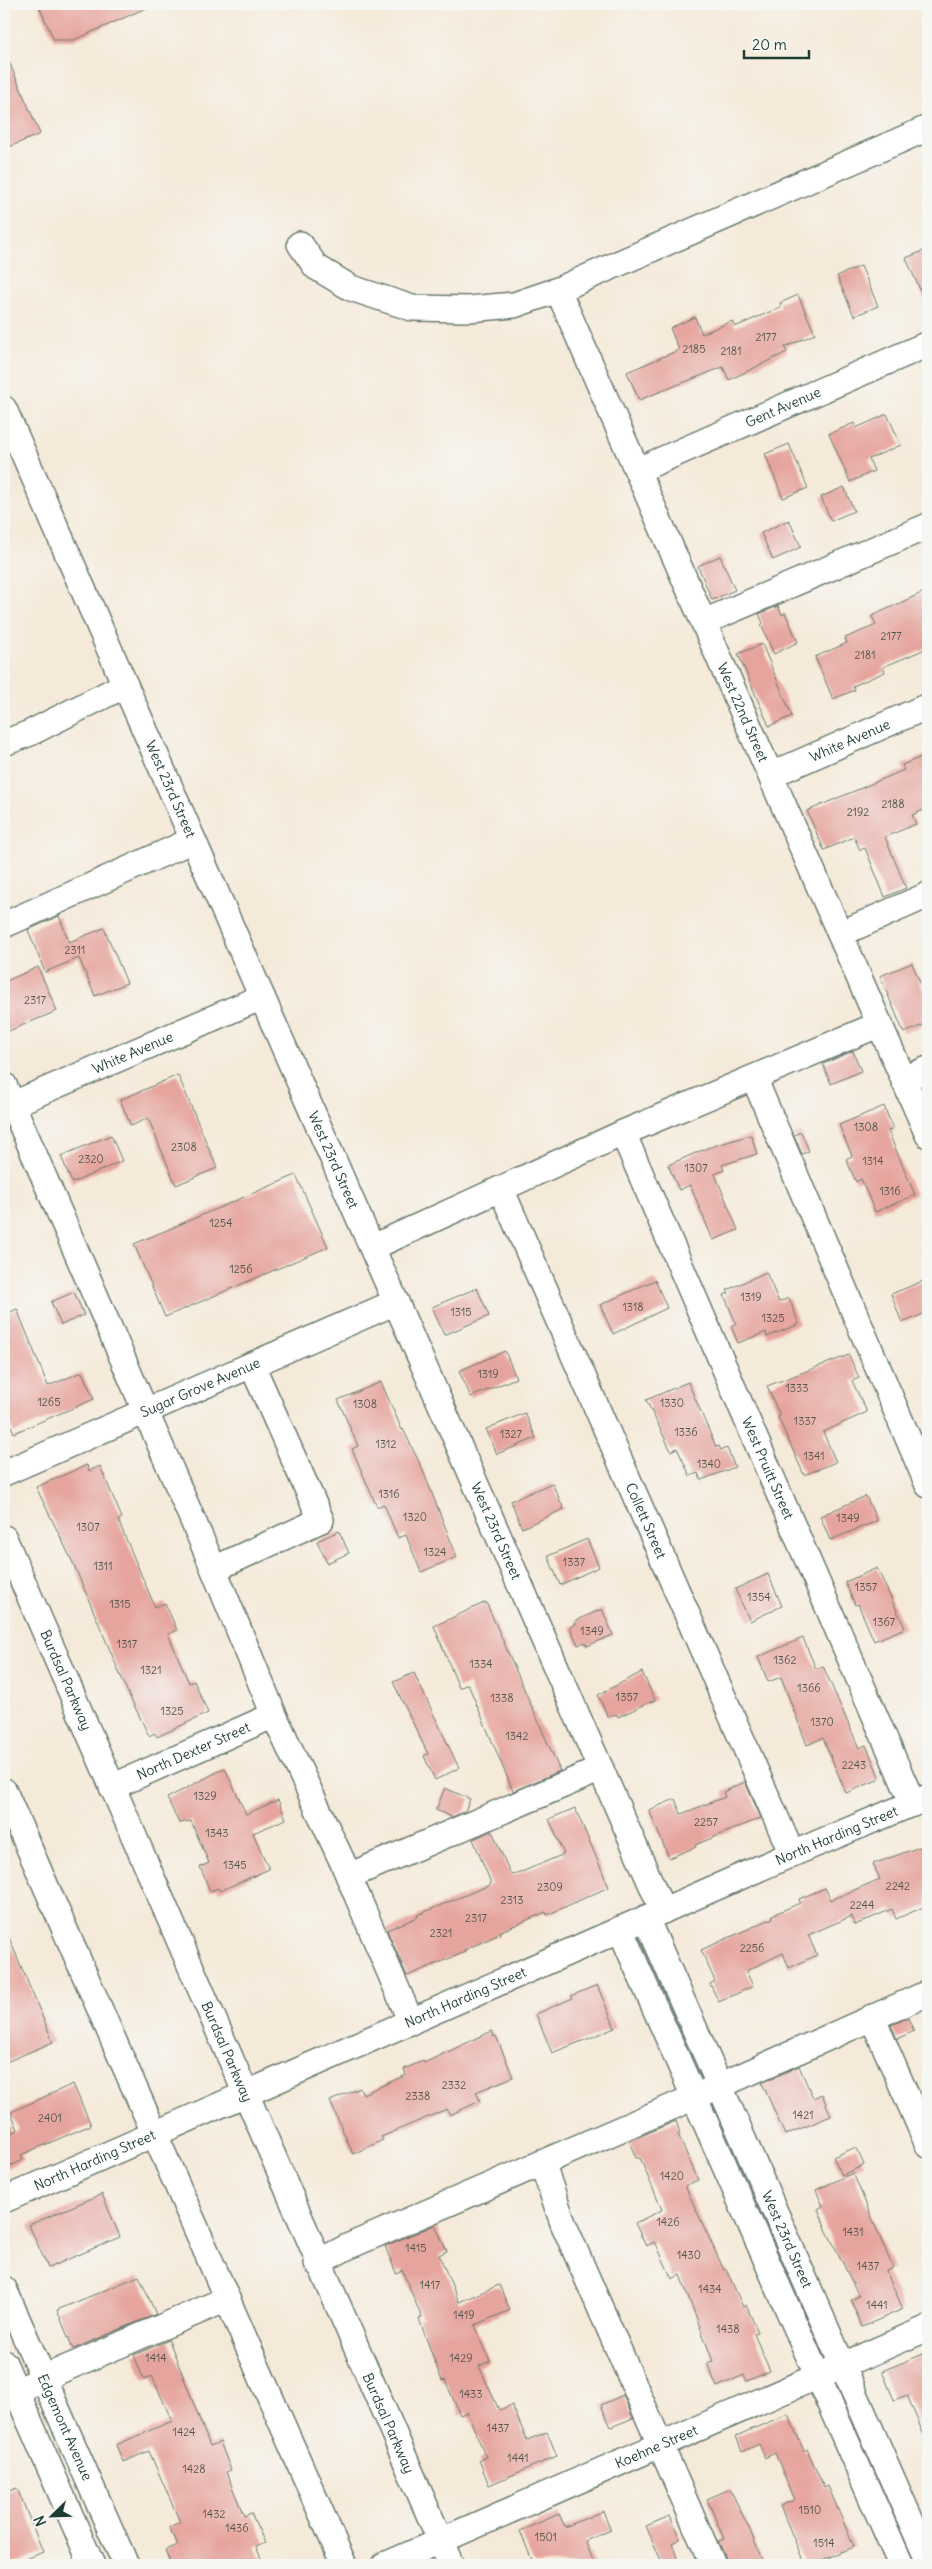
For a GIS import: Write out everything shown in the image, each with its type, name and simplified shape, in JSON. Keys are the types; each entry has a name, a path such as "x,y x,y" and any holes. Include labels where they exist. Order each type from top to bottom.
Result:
{"street":[{"path":"300,244 316,267 351,288 412,308 469,309 514,305 558,290 928,128"},
{"name":"West 22nd Street","path":"558,290 928,1135"},
{"name":"Gent Avenue","path":"638,470 928,344"},
{"name":"West 23rd Street","path":"4,409 601,1769 720,2086 928,2560"},
{"path":"704,622 928,526"},
{"path":"4,743 125,685"},
{"name":"White Avenue","path":"771,775 928,706"},
{"path":"4,926 193,840"},
{"path":"840,934 928,895"},
{"name":"White Avenue","path":"7,1099 262,997"},
{"path":"373,1247 623,1133 880,1024"},
{"path":"904,1080 928,1069"},
{"path":"754,1078 928,1485"},
{"path":"7,1099 214,1569 274,1715 349,1876 411,2022"},
{"name":"West Pruitt Street","path":"623,1133 921,1801"},
{"name":"Collett Street","path":"501,1189 792,1854"},
{"name":"Sugar Grove Avenue","path":"4,1473 396,1302"},
{"path":"214,1569 321,1520 252,1365"},
{"name":"Burdsal Parkway","path":"4,1538 246,2094 317,2263 451,2565"},
{"name":"North Dexter Street","path":"112,1787 274,1715"},
{"path":"349,1876 601,1769"},
{"path":"4,1791 344,2565"},
{"name":"North Harding Street","path":"4,2200 792,1854 921,1801"},
{"name":"West 23rd Street","path":"620,1929 901,2565"},
{"path":"317,2263 347,2247 694,2098 928,1993"},
{"path":"872,2017 928,2144"},
{"path":"542,2163 563,2223 713,2565"},
{"name":"Edgemont Avenue","path":"4,2290 126,2565"},
{"path":"10,2394 228,2299"},
{"name":"Koehne Street","path":"385,2565 928,2328"},
{"path":"4,2363 10,2394 92,2565"}],"building":[{"path":"38,4 155,4 74,40 54,40"},
{"path":"4,50 40,134 4,149"},
{"path":"928,249 928,308 906,258"},
{"path":"861,266 878,306 854,316 837,276"},
{"path":"798,295 815,334 785,347 787,352 729,380 723,367 639,400 627,372 679,350 670,328 695,317 702,334 732,321 735,327 781,307 780,303"},
{"path":"887,414 901,445 869,459 874,471 850,482 829,434 854,423 856,428"},
{"path":"789,444 808,488 783,498 765,454"},
{"path":"844,487 854,511 831,521 821,497"},
{"path":"789,520 801,547 773,560 761,533"},
{"path":"720,556 735,590 712,600 698,566"},
{"path":"928,590 928,648 883,667 885,672 853,686 855,690 833,699 815,657 847,643 845,638 876,625 872,616"},
{"path":"778,606 782,615 785,613 798,642 774,654 761,625 763,623 759,614"},
{"path":"762,644 792,716 769,726 738,654"},
{"path":"928,754 928,808 912,815 916,824 885,837 906,888 885,897 865,848 860,850 854,837 824,850 807,811 904,770 902,765"},
{"path":"59,916 69,942 104,928 127,983 95,996 79,958 45,972 28,930"},
{"path":"912,963 924,992 928,990 928,1023 904,1033 880,976"},
{"path":"38,967 57,1011 4,1033 4,982"},
{"path":"853,1051 861,1071 831,1084 823,1064"},
{"path":"178,1075 217,1168 176,1185 148,1118 131,1126 120,1100"},
{"path":"884,1106 893,1129 888,1131 915,1195 875,1212 861,1179 856,1182 846,1159 852,1156 839,1125"},
{"path":"801,1132 809,1151 802,1154 794,1135"},
{"path":"111,1135 122,1161 72,1183 61,1156"},
{"path":"751,1135 757,1154 722,1165 724,1170 715,1174 738,1230 713,1240 690,1185 679,1190 668,1165 707,1148"},
{"path":"296,1175 328,1247 165,1317 134,1244"},
{"path":"766,1272 779,1302 789,1298 799,1324 767,1337 766,1332 738,1343 731,1326 736,1323 724,1295 729,1293 727,1290"},
{"path":"928,1279 928,1312 902,1323 891,1294"},
{"path":"655,1280 667,1308 613,1334 600,1305"},
{"path":"477,1288 489,1316 444,1335 432,1307"},
{"path":"74,1292 84,1315 61,1325 51,1302"},
{"path":"17,1309 48,1386 82,1372 94,1399 14,1433 4,1408 4,1315"},
{"path":"505,1351 516,1378 471,1397 459,1371"},
{"path":"849,1355 859,1378 852,1381 867,1412 823,1432 836,1462 804,1475 778,1417 780,1416 767,1386"},
{"path":"381,1382 402,1430 422,1468 457,1557 421,1572 406,1535 398,1538 384,1504 377,1507 352,1449 358,1446 338,1400"},
{"path":"688,1382 716,1447 719,1446 721,1450 727,1448 735,1467 701,1480 698,1473 690,1476 677,1448 671,1451 646,1400"},
{"path":"525,1413 536,1438 497,1454 486,1429"},
{"path":"87,1465 89,1471 100,1466 122,1518 118,1520 155,1607 165,1603 177,1630 168,1634 189,1683 194,1681 208,1713 157,1737 155,1733 149,1736 128,1693 74,1565 36,1487"},
{"path":"552,1483 564,1509 522,1528 511,1501"},
{"path":"866,1496 877,1521 830,1540 820,1516"},
{"path":"339,1531 349,1553 327,1563 317,1541"},
{"path":"587,1539 599,1567 560,1585 548,1556"},
{"path":"877,1568 905,1628 874,1641 858,1604 855,1605 845,1582"},
{"path":"768,1574 782,1606 750,1621 735,1589"},
{"path":"486,1602 560,1771 513,1791 468,1684 459,1688 434,1626"},
{"path":"602,1609 613,1635 587,1646 585,1642 578,1645 570,1627 576,1624 575,1621"},
{"path":"803,1638 816,1669 823,1666 859,1748 866,1745 880,1779 846,1793 823,1738 807,1745 781,1677 768,1682 758,1657"},
{"path":"642,1672 655,1700 618,1717 617,1714 608,1717 598,1695"},
{"path":"414,1673 459,1768 435,1780 424,1756 428,1754 393,1682"},
{"path":"225,1768 246,1814 278,1800 286,1819 253,1833 269,1869 220,1891 218,1888 210,1891 200,1867 209,1863 191,1821 179,1823 167,1798"},
{"path":"745,1782 761,1818 695,1845 696,1847 669,1858 649,1810 675,1799 681,1814 725,1797 723,1792"},
{"path":"445,1788 470,1799 465,1811 452,1817 436,1810"},
{"path":"575,1808 609,1887 547,1915 546,1912 499,1932 500,1934 464,1950 465,1952 407,1976 387,1930 418,1917 417,1915 490,1885 491,1883 473,1839 492,1831 511,1875 517,1874 564,1854 549,1819"},
{"path":"928,1844 928,1905 896,1919 892,1909 855,1925 852,1916 808,1935 817,1955 789,1968 783,1953 746,1971 753,1986 719,2002 710,1984 715,1981 701,1950 773,1918 772,1915 800,1903 799,1899 825,1888 831,1900 880,1879 873,1864"},
{"path":"4,1926 53,2042 4,2063"},
{"path":"597,1985 615,2028 552,2053 536,2014"},
{"path":"908,2018 914,2031 897,2039 891,2025"},
{"path":"492,2031 494,2037 496,2036 513,2077 476,2092 480,2101 450,2115 447,2109 381,2137 383,2140 353,2154 330,2101 360,2088 363,2094 406,2075 404,2069 423,2061 424,2063"},
{"path":"799,2066 813,2098 822,2094 831,2116 785,2135 762,2083"},
{"path":"73,2084 91,2125 21,2155 23,2160 4,2169 4,2114 12,2133 18,2130 11,2112"},
{"path":"676,2121 680,2133 678,2134 698,2180 685,2186 724,2270 726,2269 743,2307 746,2305 758,2332 754,2334 770,2371 747,2381 744,2375 717,2387 707,2363 713,2361 680,2275 672,2279 655,2242 646,2246 635,2223 662,2210 640,2158 636,2158 629,2141"},
{"path":"856,2147 864,2165 842,2175 833,2157"},
{"path":"853,2173 893,2268 886,2271 903,2309 862,2327 851,2300 859,2296 826,2229 818,2209 823,2206 816,2190"},
{"path":"102,2194 120,2237 48,2268 29,2225"},
{"path":"435,2225 447,2251 439,2255 459,2302 499,2285 510,2310 475,2325 490,2361 479,2366 499,2410 512,2405 527,2440 547,2432 557,2456 489,2485 479,2460 486,2457 467,2412 460,2415 445,2380 442,2381 419,2319 422,2318 402,2270 396,2273 385,2246"},
{"path":"139,2276 156,2314 73,2349 57,2310"},
{"path":"169,2340 210,2446 220,2442 231,2470 226,2472 244,2516 251,2513 265,2543 256,2547 264,2565 171,2565 165,2550 177,2545 169,2527 180,2522 149,2451 123,2462 116,2445 172,2421 152,2376 144,2380 134,2355"},
{"path":"928,2352 928,2445 907,2395 894,2400 882,2371"},
{"path":"623,2395 633,2418 611,2427 601,2405"},
{"path":"788,2414 804,2451 807,2449 824,2488 828,2486 854,2547 810,2565 805,2565 780,2506 794,2500 775,2453 765,2458 759,2444 742,2452 736,2436"},
{"path":"17,2488 43,2552 12,2565 4,2565 4,2493"},
{"path":"730,2489 764,2565 729,2565 718,2541 724,2539 707,2499"},
{"path":"603,2511 611,2530 585,2541 595,2565 534,2565 520,2531 559,2514 565,2527"},
{"path":"670,2516 680,2539 672,2543 680,2565 663,2565 646,2526"}]}
